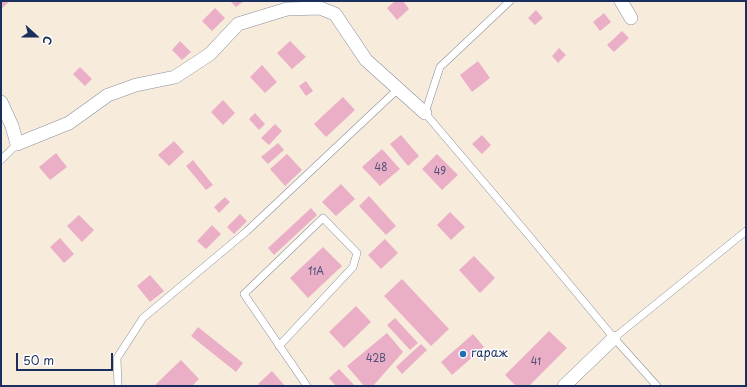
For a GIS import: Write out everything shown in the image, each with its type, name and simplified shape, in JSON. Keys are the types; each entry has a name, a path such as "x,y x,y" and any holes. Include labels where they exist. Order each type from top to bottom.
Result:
{"street":[{"path":"621,1 631,18"},
{"path":"1,102 12,126 17,144 69,122 108,95 136,85 175,78 210,54 238,24 287,9 319,4 335,14 366,60 425,113"},
{"path":"564,386 614,338"}],"lane":[{"path":"510,1 440,67 425,113 614,338 657,386"},
{"path":"118,386 117,358 143,318 247,231 398,89"},
{"path":"1,160 17,144"},
{"path":"279,346 353,267 357,253 323,218 244,294 279,346 307,386"},
{"path":"614,338 746,231"}],"building":[{"path":"1,1 10,1 1,9"},
{"path":"230,1 244,1 236,7"},
{"path":"395,1 403,1 409,9 397,20 387,8"},
{"path":"215,8 225,18 212,31 202,21"},
{"path":"536,10 543,18 535,25 528,18"},
{"path":"604,13 611,22 600,31 593,22"},
{"path":"622,31 629,38 614,52 607,45"},
{"path":"180,41 191,52 182,60 172,50"},
{"path":"290,41 306,57 292,69 277,53"},
{"path":"559,48 566,55 558,63 552,56"},
{"path":"478,61 490,78 472,92 460,75"},
{"path":"262,65 277,82 265,93 250,77"},
{"path":"80,67 92,79 85,86 73,74"},
{"path":"306,81 313,91 306,96 299,86"},
{"path":"343,97 355,110 326,137 314,124"},
{"path":"223,100 235,113 223,125 211,112"},
{"path":"255,113 265,124 259,130 249,119"},
{"path":"275,124 282,131 269,145 261,138"},
{"path":"401,135 419,156 408,166 390,144"},
{"path":"482,135 491,145 482,154 472,144"},
{"path":"174,141 184,152 169,166 158,155"},
{"path":"278,143 284,150 268,164 261,157"},
{"path":"382,149 400,169 380,186 362,167"},
{"path":"56,153 67,167 50,180 39,167"},
{"path":"287,154 302,170 285,186 270,169"},
{"path":"437,154 458,175 442,190 422,169"},
{"path":"193,160 213,185 206,190 186,166"},
{"path":"341,184 355,199 336,216 322,202"},
{"path":"369,196 396,226 386,235 359,206"},
{"path":"225,197 230,202 219,213 214,207"},
{"path":"311,208 317,215 274,255 268,248"},
{"path":"450,212 465,227 451,240 437,225"},
{"path":"240,214 247,221 234,234 227,227"},
{"path":"79,215 94,230 82,242 67,226"},
{"path":"212,225 221,234 206,249 197,241"},
{"path":"60,238 74,254 64,263 50,247"},
{"path":"385,239 398,253 381,269 368,255"},
{"path":"323,247 342,266 308,298 290,278"},
{"path":"474,256 495,278 480,293 459,270"},
{"path":"150,275 164,291 150,302 137,286"},
{"path":"402,279 449,329 431,346 384,296"},
{"path":"356,306 371,322 344,348 329,332"},
{"path":"395,318 418,343 410,350 387,325"},
{"path":"198,327 243,363 236,372 191,336"},
{"path":"549,331 567,348 529,386 516,386 505,375"},
{"path":"387,333 403,352 373,386 364,386 347,366"},
{"name":"гараж","path":"473,334 484,347 452,375 441,362"},
{"path":"421,344 427,350 402,374 396,367"},
{"path":"181,360 199,379 192,386 154,386"},
{"path":"339,369 355,386 336,386 329,378"},
{"path":"272,371 285,386 260,386 258,384"}],"place":[{"name":"гараж","path":"463,354"}]}
